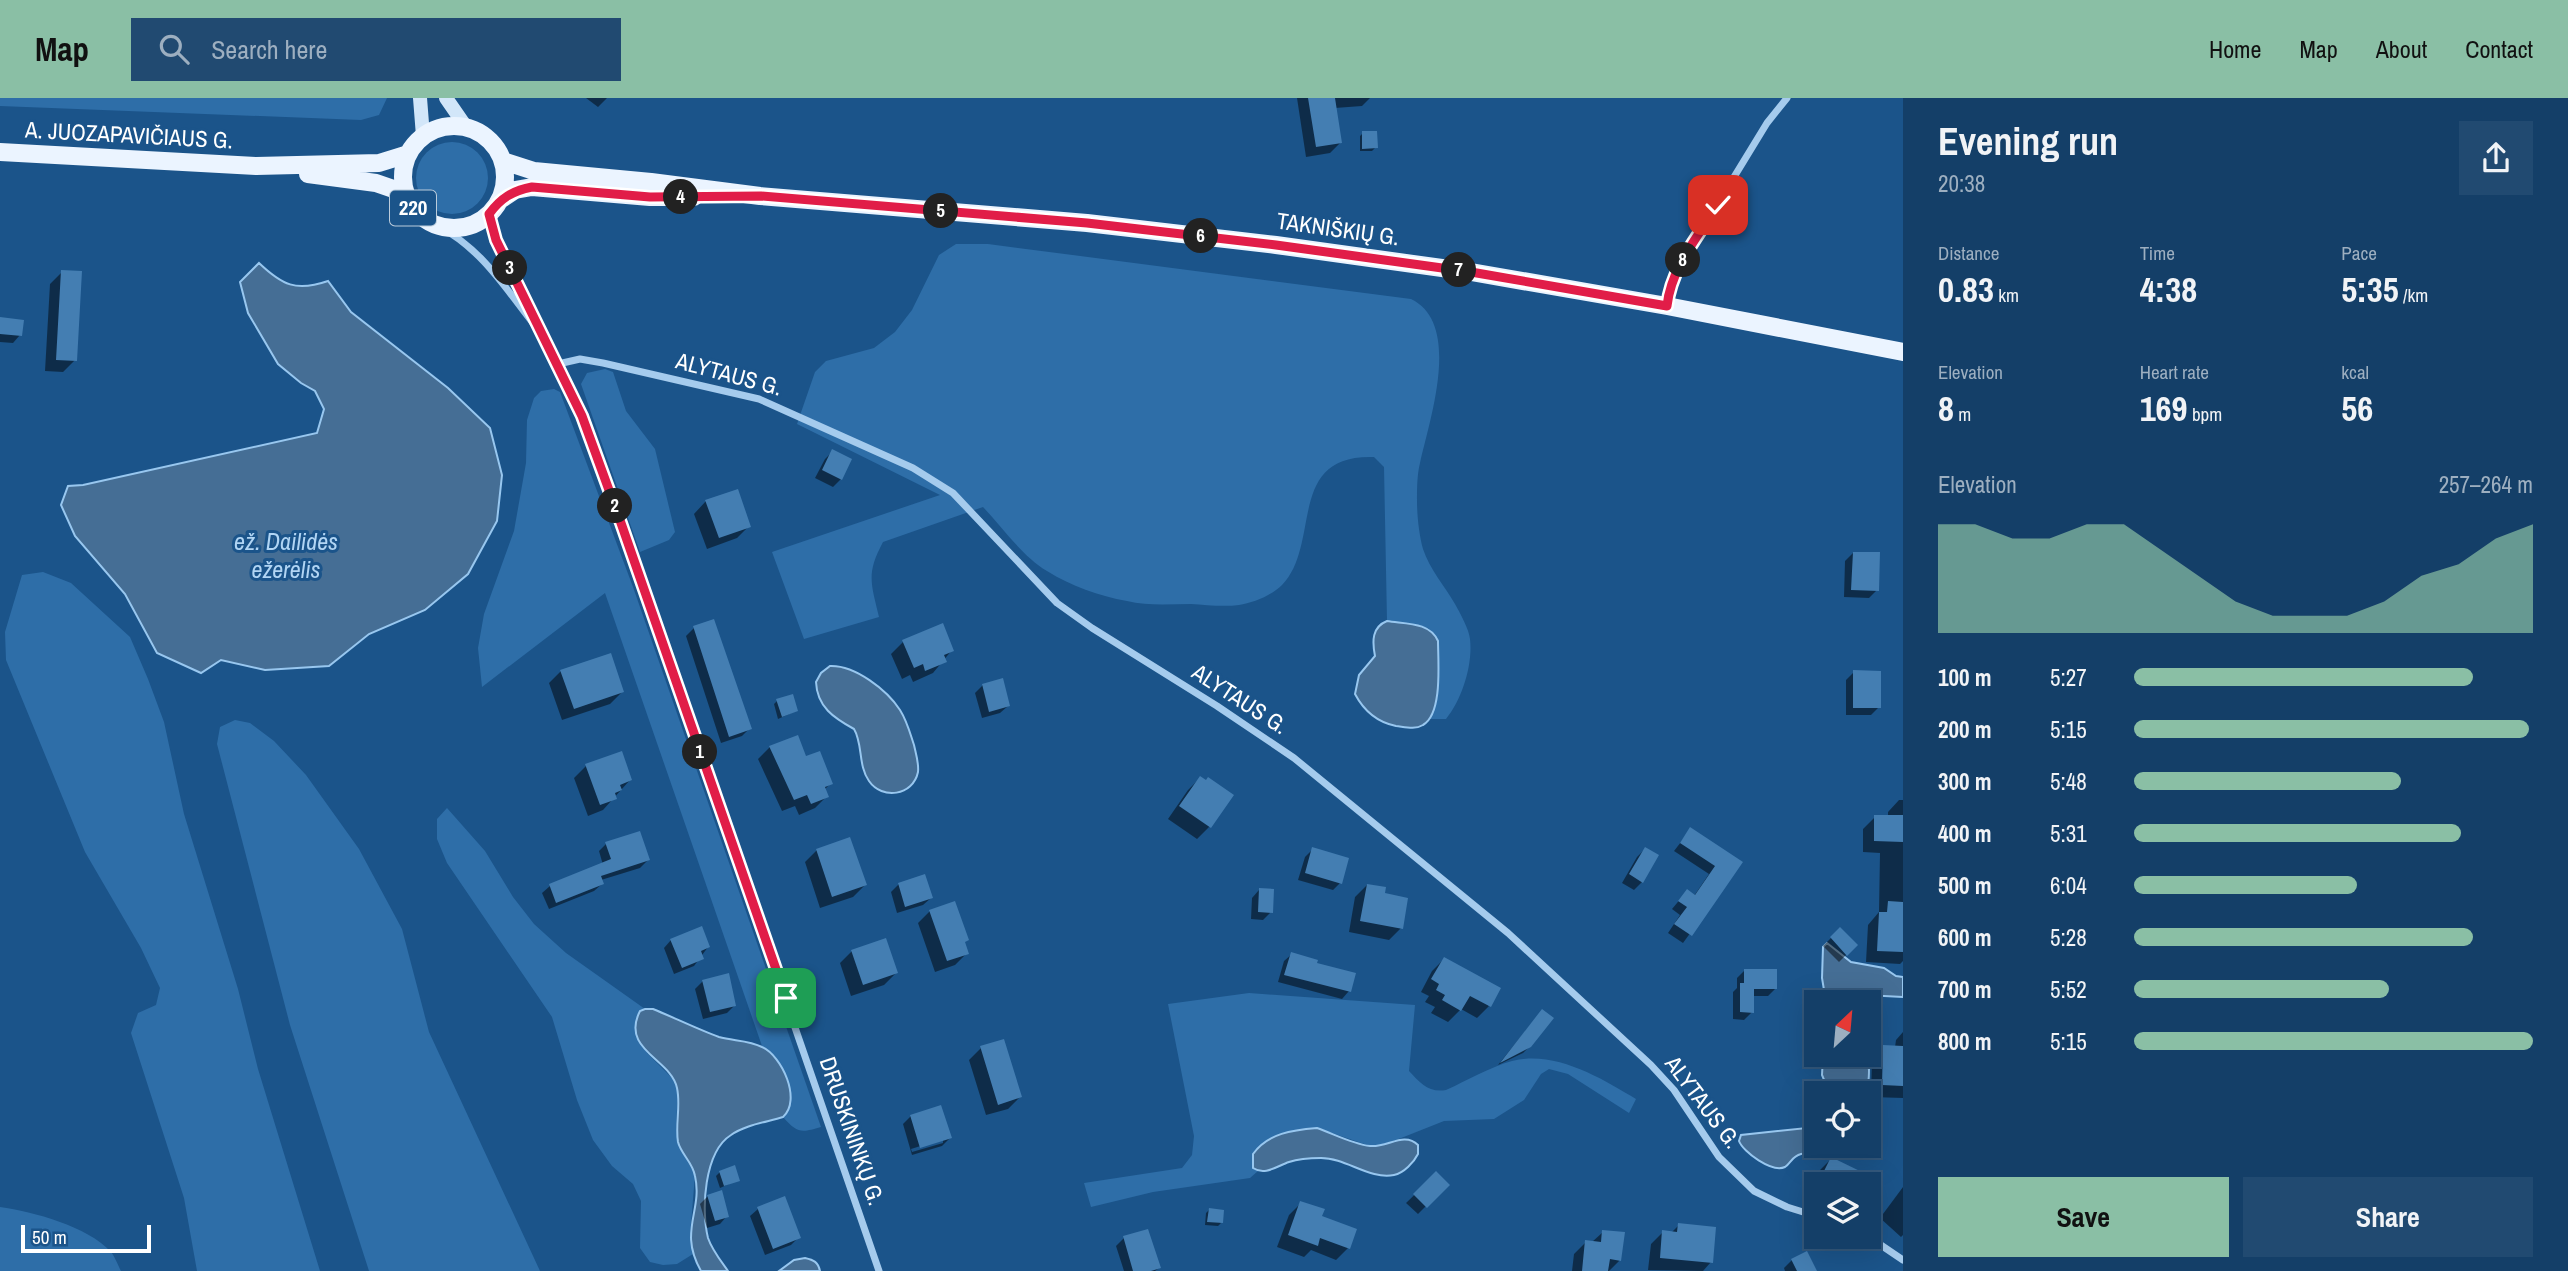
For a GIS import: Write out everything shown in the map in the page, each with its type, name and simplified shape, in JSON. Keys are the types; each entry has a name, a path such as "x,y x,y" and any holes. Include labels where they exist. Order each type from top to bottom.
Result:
{"main road":[{"path":"420,98 423,136"},
{"path":"446,98 466,127"},
{"path":"408,154 423,136 444,127 466,127 482,134 495,146 503,161 505,181 494,207"},
{"name":"A. JUOZAPAVIČIAUS G.","path":"0,152 256,166 379,163 408,154"},
{"name":"220","path":"408,154 402,173 405,193 412,208 425,220 440,227 458,228 475,224 515,190 532,187 650,197 761,196"},
{"name":"220","path":"503,161 534,171 761,196"},
{"name":"A. JUOZAPAVIČIAUS G.","path":"256,166 376,183 405,193"},
{"name":"TAKNIŠKIŲ G.","path":"761,196 1087,223 1276,245 1471,272 1667,306 1903,352"}],"street":[{"path":"1667,306 1668,291 1676,272 1768,123 1787,98"},
{"path":"494,207 496,240 542,334"},
{"path":"440,227 463,239 478,253 542,334"},
{"name":"DRUSKININKŲ G.","path":"542,334 582,416 621,523 879,1271"},
{"name":"ALYTAUS G.","path":"558,364 580,359 760,399 934,479 953,493 1057,603 1092,628 1217,705 1294,758 1508,933 1651,1065 1674,1090 1719,1157 1754,1191 1804,1212"},
{"path":"1881,1245 1903,1260"}],"shaded area":[{"path":"0,98 387,98 379,115 361,120 0,106"},
{"path":"452,142 466,145 478,152 485,164 488,178 485,192 478,204 466,211 452,214 438,211 426,204 419,192 416,178 419,164 426,152 438,145"},
{"path":"956,244 988,244 1411,299 1427,312 1436,329 1438,375 1418,472 1418,525 1426,557 1464,621 1470,649 1465,681 1457,702 1446,719 1430,719 1437,699 1438,641 1428,628 1387,621 1384,467 1374,457 1346,460 1328,470 1316,485 1294,568 1278,589 1250,603 1227,606 1142,604 1086,590 1038,565 983,507 883,542 872,571 879,617 804,639 772,552 940,495 797,424 815,372 826,361 874,348 895,332 912,310 939,255"},
{"path":"605,369 613,372 626,411 655,449 675,532 669,540 640,552 581,384 587,373"},
{"path":"554,389 560,392 633,587 821,1127 800,1130 783,1117 788,1112 772,1053 762,1046 605,593 482,687 478,648 484,614 514,531 526,463 527,420 534,398 541,391"},
{"path":"43,572 71,583 130,637 148,679 164,722 184,814 320,1271 197,1271 184,1198 131,1033 138,1013 156,1005 160,988 141,948 85,852 6,660 5,632 22,575"},
{"path":"235,720 250,723 274,741 306,775 359,849 402,929 429,1032 540,1271 369,1271 290,1025 217,744 220,727"},
{"path":"447,808 485,851 513,897 534,924 566,953 645,1009 640,1011 647,1053 675,1081 678,1089 676,1128 679,1146 695,1175 690,1236 693,1254 677,1264 650,1262 640,1248 641,1201 633,1184 612,1166 593,1140 577,1100 552,1017 447,863 437,839 437,819"},
{"path":"1249,993 1415,1005 1409,1071 1421,1083 1435,1090 1446,1090 1512,1061 1545,1059 1593,1075 1636,1099 1629,1113 1568,1074 1549,1069 1541,1074 1524,1100 1494,1119 1444,1121 1381,1146 1370,1146 1317,1128 1253,1168 1258,1171 1250,1178 1153,1192 1091,1207 1084,1183 1182,1168 1192,1155 1194,1136 1168,1004"},
{"path":"0,1207 44,1217 88,1235 111,1252 121,1271 0,1271"}],"water":[{"name":"ež. Dailidės ežerėlis","path":"259,263 275,277 290,284 307,286 328,281 351,312 448,388 490,428 502,475 497,521 468,574 425,610 369,634 329,666 265,670 221,660 201,673 157,653 125,594 75,536 61,505 68,486 83,485 317,433 324,409 315,391 278,364 248,313 240,282"},
{"path":"1387,621 1423,627 1438,641 1437,699 1429,719 1420,727 1396,726 1382,722 1362,706 1355,694 1359,675 1375,656 1376,631"},
{"path":"830,666 850,670 870,680 894,702 905,718 914,745 918,772 915,780 904,790 896,793 881,791 869,781 863,769 859,741 854,729 833,716 823,705 816,682 821,673"},
{"path":"1827,943 1851,962 1884,968 1903,977 1903,997 1881,996 1881,990 1824,990 1823,947"},
{"path":"653,1009 719,1037 762,1047 776,1059 787,1079 791,1100 783,1117 749,1126 731,1135 715,1154 710,1168 705,1198 708,1238 728,1271 701,1271 694,1257 691,1233 697,1188 695,1176 678,1142 678,1095 673,1078 641,1045 636,1035 640,1011"},
{"path":"1822,1068 1869,1069 1869,1081 1825,1081"},
{"path":"1317,1128 1370,1146 1401,1140 1413,1141 1418,1145 1418,1154 1401,1172 1385,1176 1340,1161 1321,1158 1293,1161 1266,1171 1253,1168 1253,1154 1266,1141 1290,1132"},
{"path":"1804,1128 1804,1154 1798,1155 1785,1167 1773,1167 1746,1151 1739,1141 1741,1135"},
{"path":"805,1258 815,1262 820,1271 779,1271 794,1260"}],"building":[{"path":"1308,98 1335,98 1342,143 1316,147"},
{"path":"1362,131 1377,131 1378,148 1362,149"},
{"path":"61,270 82,271 77,361 56,360"},
{"path":"0,317 24,320 22,336 0,334"},
{"path":"832,449 852,459 842,480 822,470"},
{"path":"738,489 751,527 719,538 705,500"},
{"path":"1853,552 1880,552 1879,591 1851,590"},
{"path":"714,619 752,729 729,737 693,626"},
{"path":"943,623 954,651 944,655 947,662 925,671 923,664 914,668 902,640"},
{"path":"611,653 624,692 574,709 560,670"},
{"path":"1853,670 1881,671 1881,708 1853,708"},
{"path":"1003,678 1010,706 989,712 982,684"},
{"path":"793,694 798,711 782,717 776,699"},
{"path":"798,735 806,756 820,751 833,784 825,787 829,797 811,804 807,795 794,800 769,746"},
{"path":"622,751 632,780 620,785 622,790 615,793 617,799 600,805 585,764"},
{"path":"1200,776 1206,780 1208,777 1234,795 1211,828 1179,806"},
{"path":"1874,815 1903,815 1903,842 1874,841"},
{"path":"1690,827 1743,862 1692,936 1674,924 1687,907 1678,901 1687,889 1695,895 1715,866 1680,843"},
{"path":"640,831 650,860 601,876 604,884 556,903 549,884 611,859 605,842"},
{"path":"850,837 867,885 832,897 816,849"},
{"path":"1312,847 1349,858 1342,884 1305,873"},
{"path":"1645,847 1659,855 1643,883 1629,874"},
{"path":"925,874 933,898 905,907 898,883"},
{"path":"1367,884 1386,887 1385,893 1408,898 1403,929 1360,921"},
{"path":"1259,888 1274,889 1273,913 1258,912"},
{"path":"955,901 969,940 965,942 969,954 947,961 929,910"},
{"path":"1888,901 1903,902 1903,952 1877,951 1879,912 1887,912"},
{"path":"702,926 710,947 701,951 704,959 682,968 670,939"},
{"path":"1840,927 1858,945 1847,956 1830,937"},
{"path":"886,938 898,973 863,985 851,950"},
{"path":"1291,952 1318,960 1317,963 1356,973 1351,992 1284,975"},
{"path":"1444,957 1501,988 1491,1007 1470,996 1461,1011 1442,1000 1445,995 1436,990 1439,984 1431,979"},
{"path":"1744,969 1777,969 1777,989 1754,989 1754,1013 1740,1012 1740,983 1744,983"},
{"path":"729,973 736,1006 710,1012 702,980"},
{"path":"1542,1009 1554,1018 1531,1047 1500,1063"},
{"path":"1004,1039 1022,1097 998,1105 980,1046"},
{"path":"1883,1045 1903,1046 1903,1086 1882,1085"},
{"path":"941,1105 952,1138 920,1148 910,1115"},
{"path":"1830,1158 1833,1158 1862,1172 1824,1172"},
{"path":"735,1165 740,1181 724,1186 719,1171"},
{"path":"1436,1171 1450,1185 1427,1208 1413,1194"},
{"path":"722,1190 729,1217 715,1221 707,1195"},
{"path":"785,1196 801,1238 773,1249 757,1207"},
{"path":"1300,1201 1325,1209 1322,1216 1357,1229 1350,1249 1320,1238 1318,1246 1288,1235"},
{"path":"1209,1208 1224,1210 1223,1223 1207,1222"},
{"path":"1678,1223 1716,1227 1713,1263 1660,1258 1662,1230 1677,1232"},
{"path":"1148,1229 1161,1268 1133,1271 1123,1236"},
{"path":"1602,1230 1625,1232 1621,1261 1610,1259 1608,1271 1582,1271 1585,1240 1601,1242"},
{"path":"1807,1251 1817,1271 1797,1271 1791,1259"}],"route":[{"path":"786,998 582,416 496,240 489,214 500,200 515,190 532,187 650,197 761,196 1087,223 1276,245 1471,272 1667,306 1668,291 1676,272 1718,205"}]}
